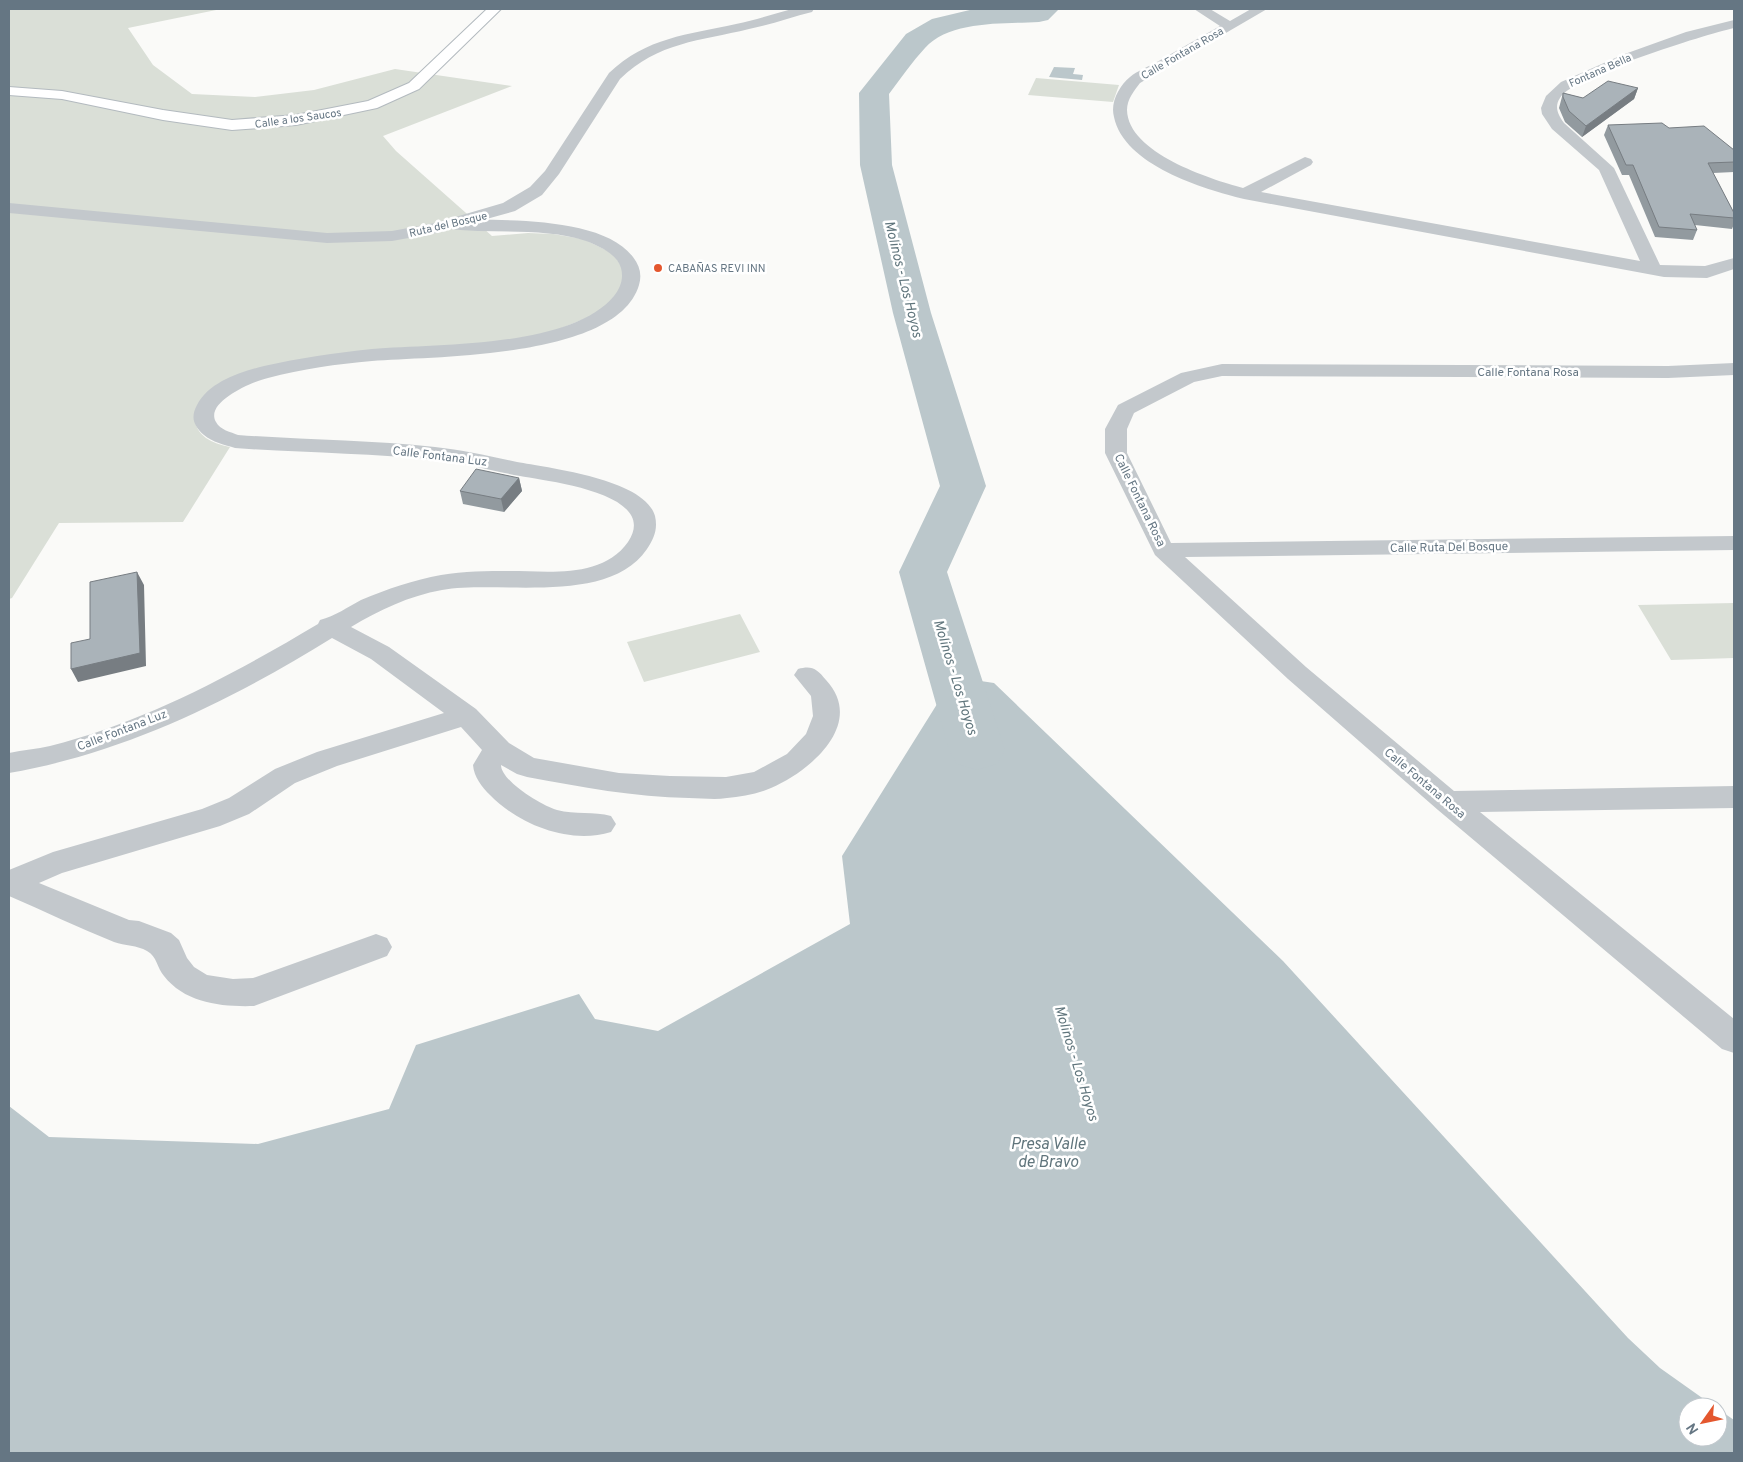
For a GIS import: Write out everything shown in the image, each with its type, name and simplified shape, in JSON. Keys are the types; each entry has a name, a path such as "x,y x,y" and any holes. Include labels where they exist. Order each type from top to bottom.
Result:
{"main road":[{"name":"Calle a los Saucos","path":"9,91 62,95 163,115 232,125 296,120 372,105 414,86 494,9"}],"street":[{"name":"Ruta del Bosque","path":"9,208 326,238 392,236 450,224 492,213 526,198 536,191 552,174 614,76 636,57 674,40 752,25 807,9"},
{"path":"1201,9 1229,26"},
{"name":"Calle Fontana Rosa","path":"1260,9 1135,80 1122,95 1118,111 1123,126 1129,134 1165,164 1191,177 1244,194 1653,269 1680,272 1708,272 1734,284"},
{"name":"Fontana Bella","path":"1653,269 1606,168 1558,126 1550,114 1550,102 1558,90 1566,85 1622,59 1711,29 1734,24"},
{"path":"1244,194 1305,162"},
{"name":"Calle Fontana Luz","path":"9,763 56,755 141,726 270,664 330,626 367,607 401,593 449,581 565,580 583,577 601,572 629,555 638,545 644,534 643,514 637,504 626,496 614,491 558,476 466,457 395,450 235,441 223,438 207,428 203,421 206,406 220,391 244,378 328,360 504,345 543,339 578,329 606,314 620,302 629,288 632,279 627,261 612,246 593,238 554,229 450,224"},
{"path":"1708,272 1719,270 1734,263"},
{"name":"Calle Fontana Rosa","path":"1734,369 1668,372 1222,370 1198,374 1125,410 1116,429 1116,453 1163,550 1297,673 1448,802 1734,1039"},
{"name":"Calle Ruta Del Bosque","path":"1163,550 1734,544"},
{"path":"330,626 380,653 466,716 499,750 527,766 619,783 670,787 726,788 761,781 797,761 818,739 827,716 824,694 807,675"},
{"path":"9,883 52,864 210,818 239,806 293,772 327,759 466,716"},
{"path":"499,750 488,761 487,770 496,784 516,800 547,819 572,825 601,824"},
{"path":"1448,802 1734,797"},
{"path":"9,883 126,933 151,937 168,949 173,964 183,976 196,985 214,991 233,993 254,992 376,947"}],"shaded area":[{"path":"9,9 221,9 128,28 153,65 192,94 255,97 314,90 395,69 512,86 383,136 396,151 492,236 528,233 553,234 583,239 615,256 624,271 622,289 601,312 542,336 258,370 194,416 198,429 206,438 230,447 183,522 59,523 12,598 9,599"},
{"path":"1036,78 1119,85 1113,102 1028,95"},
{"path":"1734,603 1734,658 1671,660 1638,605"},
{"path":"740,614 760,652 644,682 627,642"}],"water":[{"path":"1054,67 1075,68 1073,74 1083,75 1082,80 1049,77"},
{"name":"Presa Valle de Bravo","path":"954,677 994,683 1283,961 1628,1338 1660,1368 1701,1397 1678,1397 1678,1447 1728,1447 1728,1416 1734,1420 1734,1453 9,1453 9,1106 49,1137 258,1144 389,1109 416,1045 579,994 595,1019 658,1031 850,924 842,856"}],"building":[{"path":"1608,81 1638,88 1586,126 1569,111 1563,93 1583,98"},
{"path":"1662,123 1669,128 1704,126 1734,150 1734,162 1708,163 1734,213 1734,218 1690,214 1697,230 1659,227 1633,165 1626,165 1608,125"},
{"path":"476,469 519,478 501,499 460,491"},
{"path":"137,572 140,653 71,669 71,643 90,639 90,582"}],"waterway":[{"name":"Molinos - Los Hoyos","path":"977,750 923,572 963,486 912,313 876,165 874,93 916,40 942,25 974,17 1039,14 1046,9"}],"place":[{"name":"CABAÑAS REVI INN","path":"658,268"}]}
